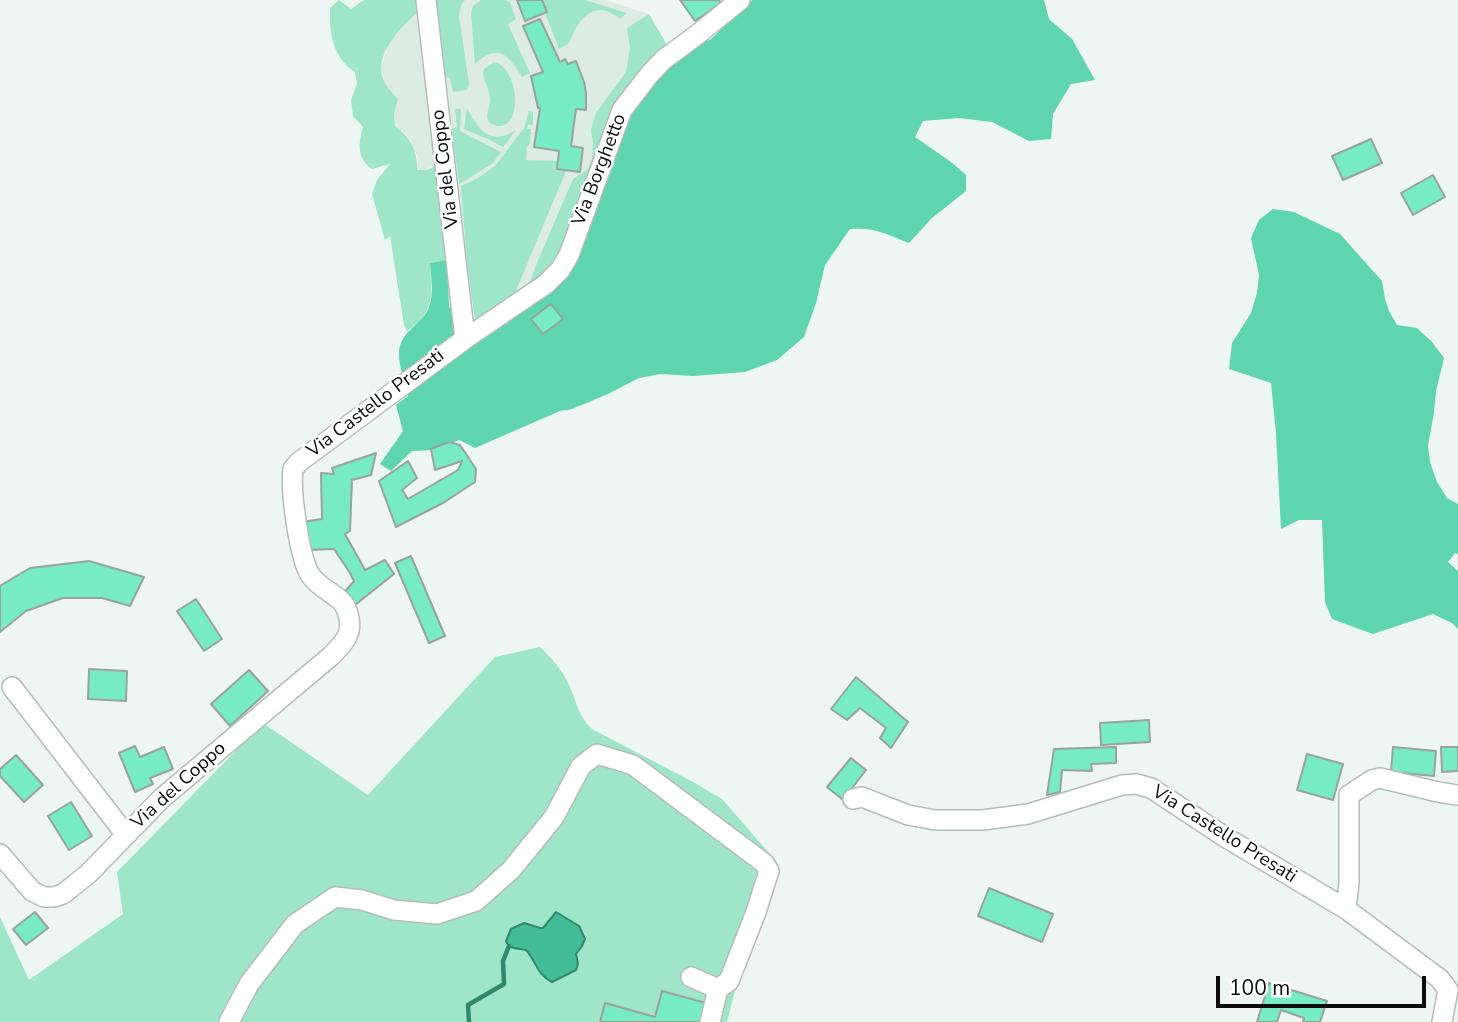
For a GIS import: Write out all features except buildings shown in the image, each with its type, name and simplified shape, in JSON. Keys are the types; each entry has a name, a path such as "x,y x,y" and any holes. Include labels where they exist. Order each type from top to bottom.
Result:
{"street":[{"name":"Via del Coppo","path":"426,0 465,339"},
{"name":"Via Borghetto","path":"465,339 546,284 560,270 569,255 622,110 663,60 740,0"},
{"name":"Via Castello Presati","path":"351,622 344,604 313,579 305,564 294,508 293,469 465,339"},
{"name":"Via del Coppo","path":"0,854 39,896 54,897 67,892 162,798 331,656 347,639 351,622"},
{"path":"12,687 125,835"},
{"path":"229,1022 249,984 295,924 335,897 362,900 394,910 438,914 476,901 512,870 554,817 581,766 597,754 633,765 764,863 769,871 729,981 718,989 710,1022"},
{"path":"1346,909 1349,883 1349,795 1372,779 1380,778 1458,795"},
{"name":"Via Castello Presati","path":"853,799 862,797 908,816 934,820 983,820 1028,814 1122,785 1136,784 1151,788 1346,909 1440,979 1448,990 1441,1022"},
{"path":"691,976 718,989"}],"shaded area":[{"path":"339,0 351,9 364,0 419,0 421,9 390,43 384,54 382,75 398,99 394,114 395,126 412,145 417,170 427,170 441,164 447,260 430,263 431,293 428,309 417,324 407,331 390,236 385,240 372,194 377,180 390,164 372,169 361,156 360,139 363,127 353,116 351,100 357,84 355,72 337,52 330,27 330,8"},
{"path":"420,0 606,0 649,14 668,47 545,271 471,323 449,307 446,232 431,166 427,170 416,171 418,158 407,135 395,126 394,114 398,99 385,85 381,67 388,45"},
{"path":"434,0 465,0 459,16 469,84 467,90 453,92 450,78 445,77"},
{"path":"481,0 510,2 516,19 508,24 530,73 522,77 507,57 496,53 475,64 471,13 473,6"},
{"path":"540,0 585,0 627,13 620,19 600,10 588,14 578,25 569,43 559,49"},
{"path":"752,0 1044,0 1049,19 1072,39 1095,80 1071,84 1053,114 1051,139 1029,141 992,122 959,118 923,121 915,137 966,175 966,191 932,218 909,243 874,230 850,229 825,265 804,337 777,360 745,372 693,376 661,374 639,378 608,394 572,409 560,411 475,448 459,440 436,450 412,451 391,471 380,464 403,431 396,405 408,396 401,368 400,345 426,313 431,302 430,263 447,260 449,307 471,322 545,271 557,256 610,120 683,54 711,39"},
{"path":"649,14 668,47 557,254 544,271 530,282 573,179 587,170 592,159 591,130 596,113 626,72 630,48 627,28"},
{"path":"494,62 509,74 515,97 512,118 506,124 497,126 487,119 490,96 483,72"},
{"path":"467,108 486,134 499,137 516,130 503,147 464,129"},
{"path":"455,109 461,109 460,131 501,152 492,164 459,184 452,129 457,127"},
{"path":"529,111 533,112 533,125 528,125 527,129 531,129 526,160 558,161 558,169 566,171 515,293 475,320 467,264 461,186 495,166 524,128"},
{"path":"1273,209 1294,212 1340,234 1382,281 1389,311 1397,325 1417,328 1444,358 1428,446 1437,482 1447,498 1458,504 1458,554 1455,553 1448,562 1458,571 1458,629 1433,614 1373,634 1332,619 1325,602 1322,520 1299,520 1281,529 1271,383 1229,369 1232,343 1251,313 1257,293 1259,275 1251,238 1259,220"},
{"path":"540,647 562,673 580,713 592,729 722,799 777,862 727,1022 0,1022 0,917 29,980 123,914 117,872 263,723 368,795 495,657"},
{"path":"556,912 579,926 585,939 576,954 576,970 552,982 540,972 526,950 512,947 506,941 511,929 524,923 543,928"}],"waterway":[{"path":"469,1022 468,1005 504,984 503,961 509,946"}]}
